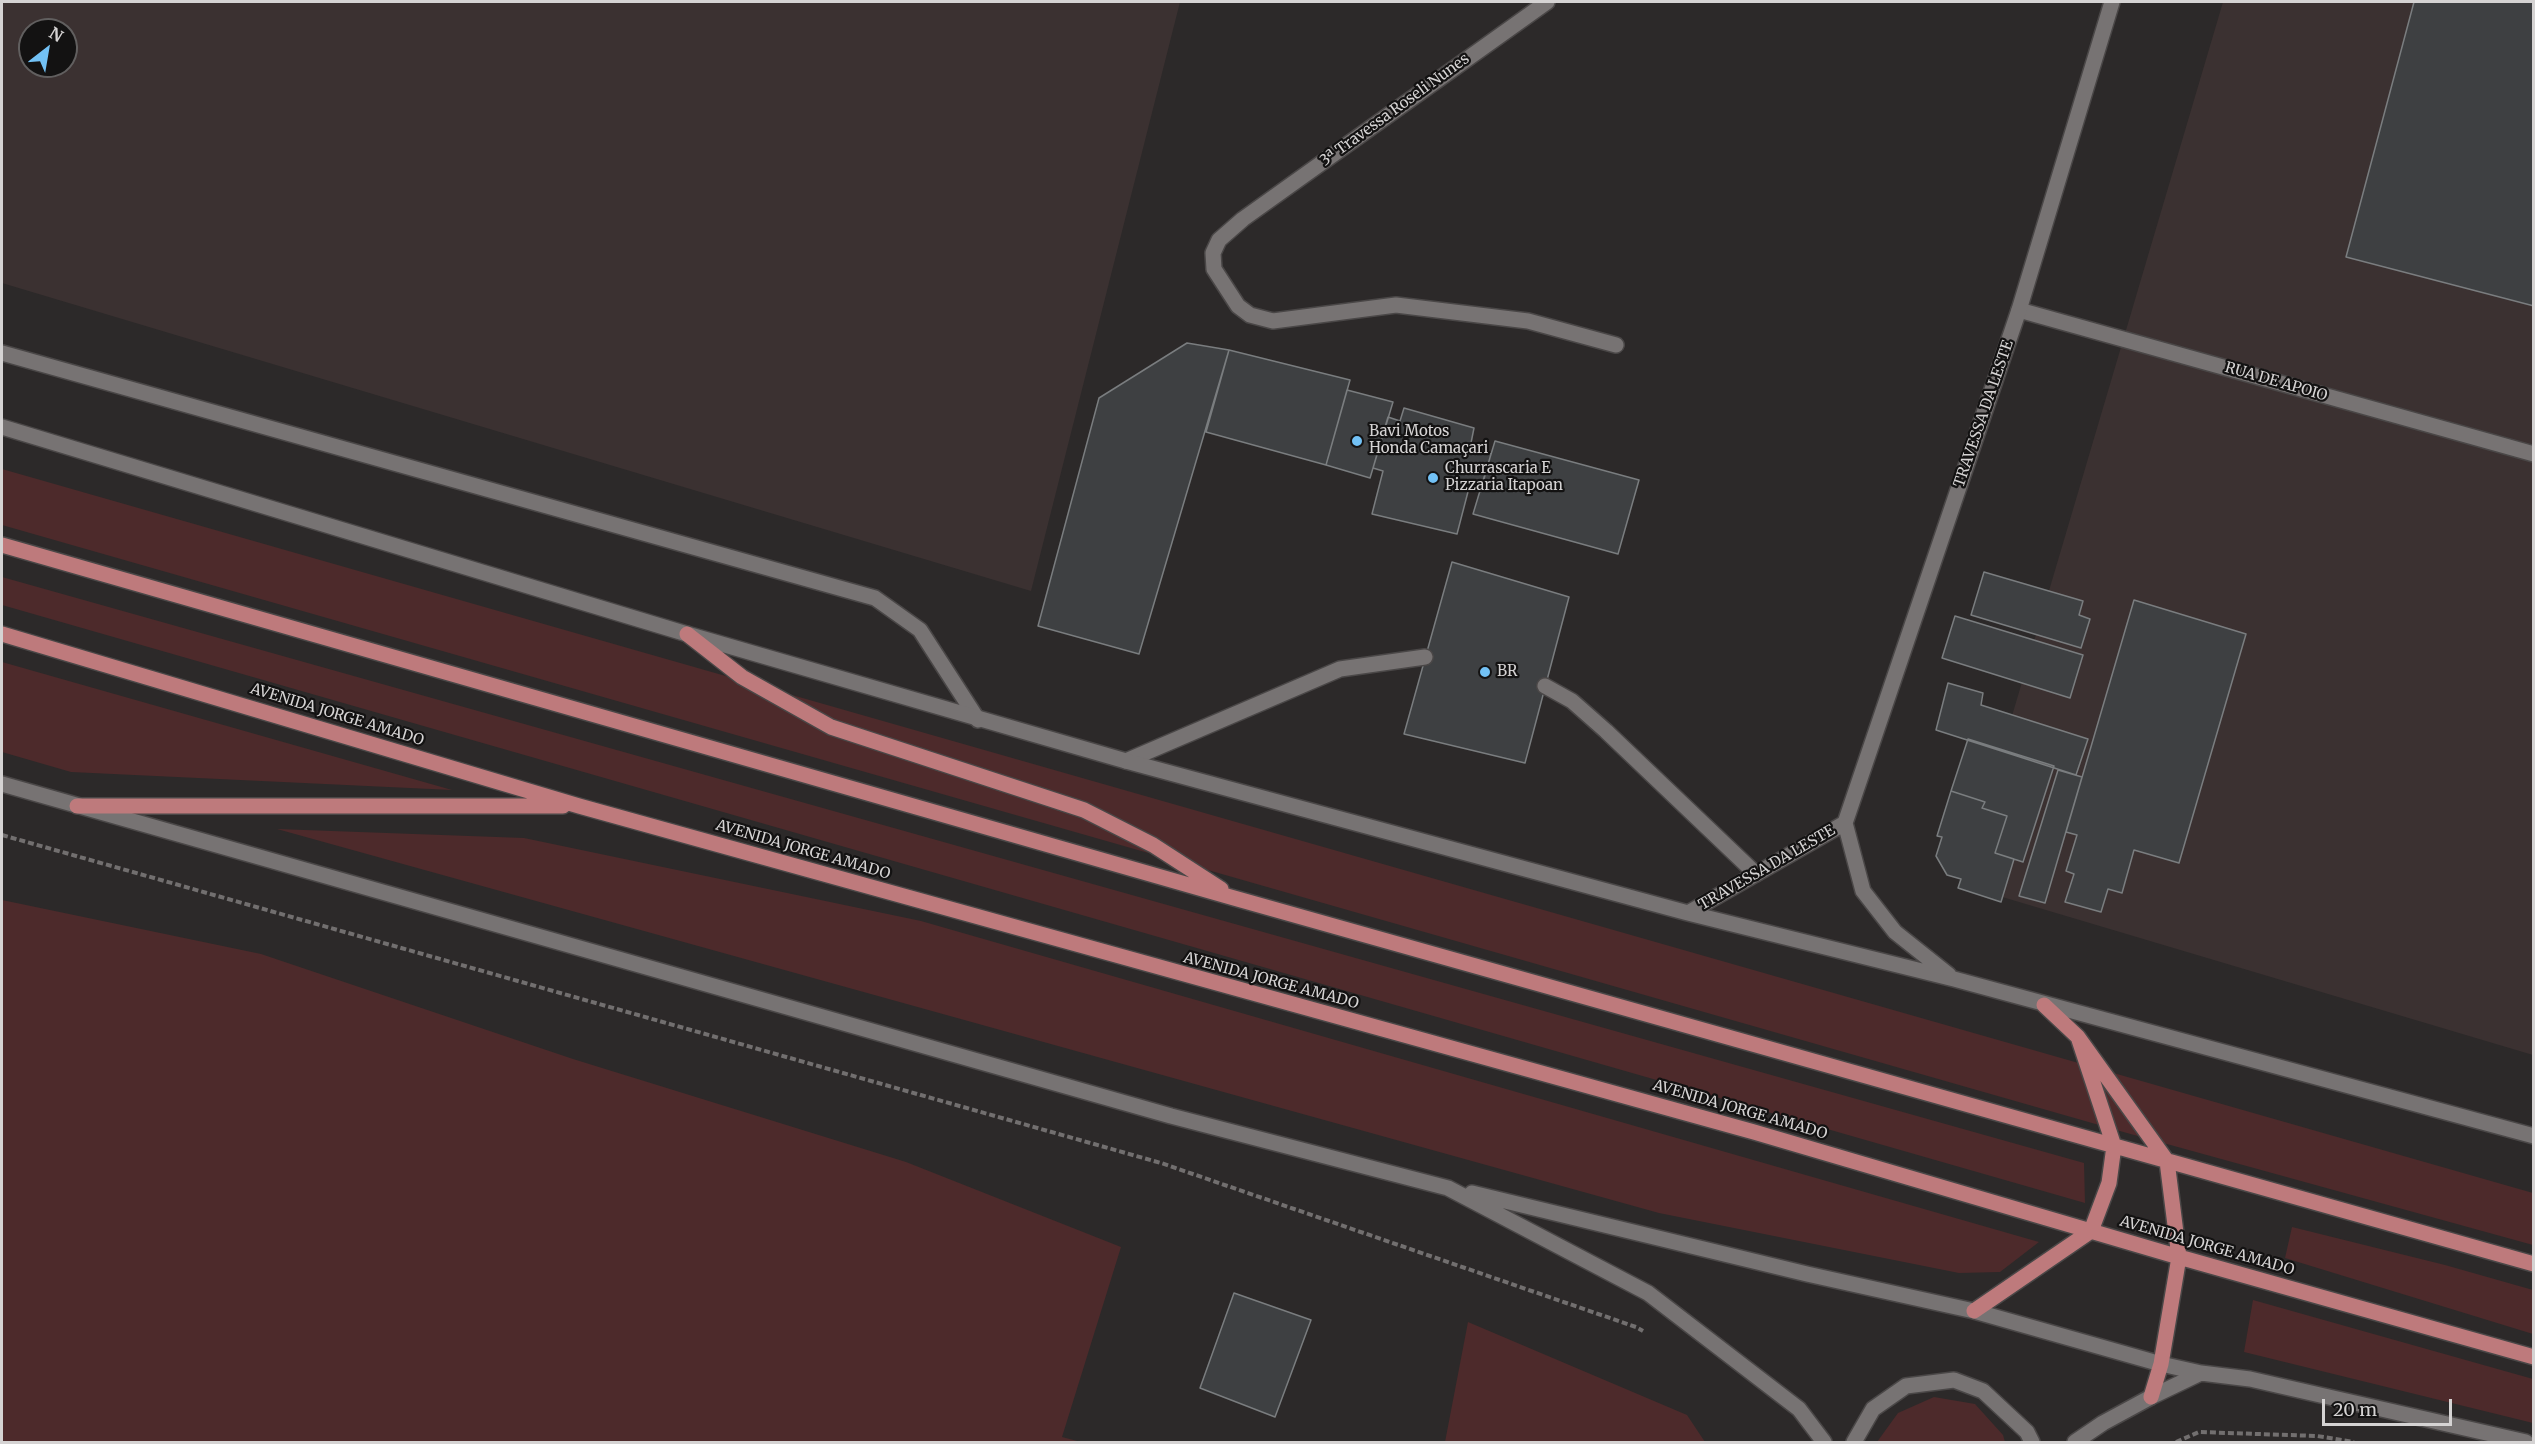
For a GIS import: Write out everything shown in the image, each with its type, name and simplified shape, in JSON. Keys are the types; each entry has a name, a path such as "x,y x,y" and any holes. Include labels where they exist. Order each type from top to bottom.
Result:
{"main road":[{"path":"2,545 1234,898 2534,1264"},
{"name":"AVENIDA JORGE AMADO","path":"2,634 579,806 1754,1132 2179,1257 2534,1357"},
{"path":"687,634 742,677 831,727 1084,810 1153,845 1234,898"},
{"path":"77,806 579,806"},
{"path":"2044,1005 2078,1037 2167,1161 2179,1257 2161,1364 2151,1397"},
{"path":"1974,1311 2091,1231 2109,1184 2114,1146 2078,1037"}],"street":[{"name":"3ª Travessa Roseli Nunes","path":"1547,2 1242,219 1219,240 1214,253 1214,269 1238,306 1250,315 1273,321 1396,305 1528,321 1616,345"},
{"name":"TRAVESSA DA LESTE","path":"1954,979 1895,932 1863,891 1845,823 2019,310 2112,2"},
{"name":"RUA DE APOIO","path":"2019,310 2534,453"},
{"path":"2,353 875,598 920,630 978,720"},
{"path":"2,427 978,720 1688,913 1954,979 2534,1136"},
{"path":"1125,761 1340,669 1425,657"},
{"path":"1545,686 1572,701 1606,730 1756,874"},
{"path":"2,784 1171,1116 1448,1188 1807,1274 1974,1311 2161,1364 2201,1373 2250,1379 2526,1443"},
{"name":"TRAVESSA DA LESTE","path":"1688,913 1845,823"},
{"path":"1448,1188 1648,1293 1800,1409 1824,1443"},
{"path":"2074,1443 2103,1423 2201,1373"},
{"path":"1854,1443 1873,1409 1906,1386 1954,1380 1983,1391 2027,1432 2032,1443"}],"path":[{"path":"2,835 1161,1163 1636,1327 1646,1333"},
{"path":"2176,1443 2199,1432 2317,1436 2354,1443"}],"shaded area":[{"path":"2,2 1180,2 1031,591 2,283"},
{"path":"2223,2 2533,2 2533,1055 1962,885"},
{"path":"2,469 2533,1193 2533,1245 2127,1133 2,525"},
{"path":"2,577 2084,1163 2085,1203 2,605"},
{"path":"2,662 452,790 71,772 2,752"},
{"path":"277,829 524,838 921,921 2039,1242 2000,1272 1959,1273 1659,1213"},
{"path":"2,900 261,954 573,1059 906,1162 1121,1247 1062,1437 1081,1442 2,1442"},
{"path":"2292,1227 2445,1265 2533,1290 2533,1334 2285,1258"},
{"path":"2253,1300 2533,1379 2533,1423 2244,1352"},
{"path":"1468,1322 1687,1415 1705,1442 1445,1442"},
{"path":"1934,1397 1975,1404 2003,1435 2005,1442 1877,1442 1898,1413"}],"building":[{"path":"2414,2 2534,2 2534,306 2346,257"},
{"path":"1187,343 1229,350 1139,654 1038,626 1099,398"},
{"path":"1229,350 1350,380 1326,465 1206,432"},
{"name":"Bavi Motos Honda Camaçari","path":"1347,390 1393,402 1370,478 1326,465"},
{"name":"Churrascaria E Pizzaria Itapoan","path":"1404,408 1474,428 1470,448 1491,454 1482,486 1470,484 1457,534 1372,514 1383,471 1373,468 1388,417 1400,421"},
{"path":"1495,441 1639,480 1618,554 1473,514"},
{"name":"BR","path":"1452,562 1569,597 1525,763 1404,734"},
{"path":"1984,572 2083,601 2079,615 2090,619 2081,648 1971,615"},
{"path":"2134,600 2246,634 2179,863 2134,850 2122,893 2108,889 2101,912 2065,902 2074,874 2066,871 2077,835 2066,832"},
{"path":"1955,616 2083,655 2070,698 1942,658"},
{"path":"1948,683 1983,693 1981,705 2088,739 2076,775 1936,730"},
{"path":"1968,739 2054,766 2023,862 1995,853 2007,816 1982,808 1985,802 1951,791"},
{"path":"2058,770 2082,777 2045,903 2019,896"},
{"path":"1951,791 1985,802 1982,808 2007,816 1995,853 2014,859 2001,902 1958,888 1961,879 1947,875 1936,856 1942,837 1937,836"},
{"path":"1234,1293 1311,1320 1275,1417 1200,1388"}],"place":[{"name":"Bavi Motos Honda Camaçari","path":"1357,441"},
{"name":"Churrascaria E Pizzaria Itapoan","path":"1433,478"},
{"name":"BR","path":"1485,672"}]}
